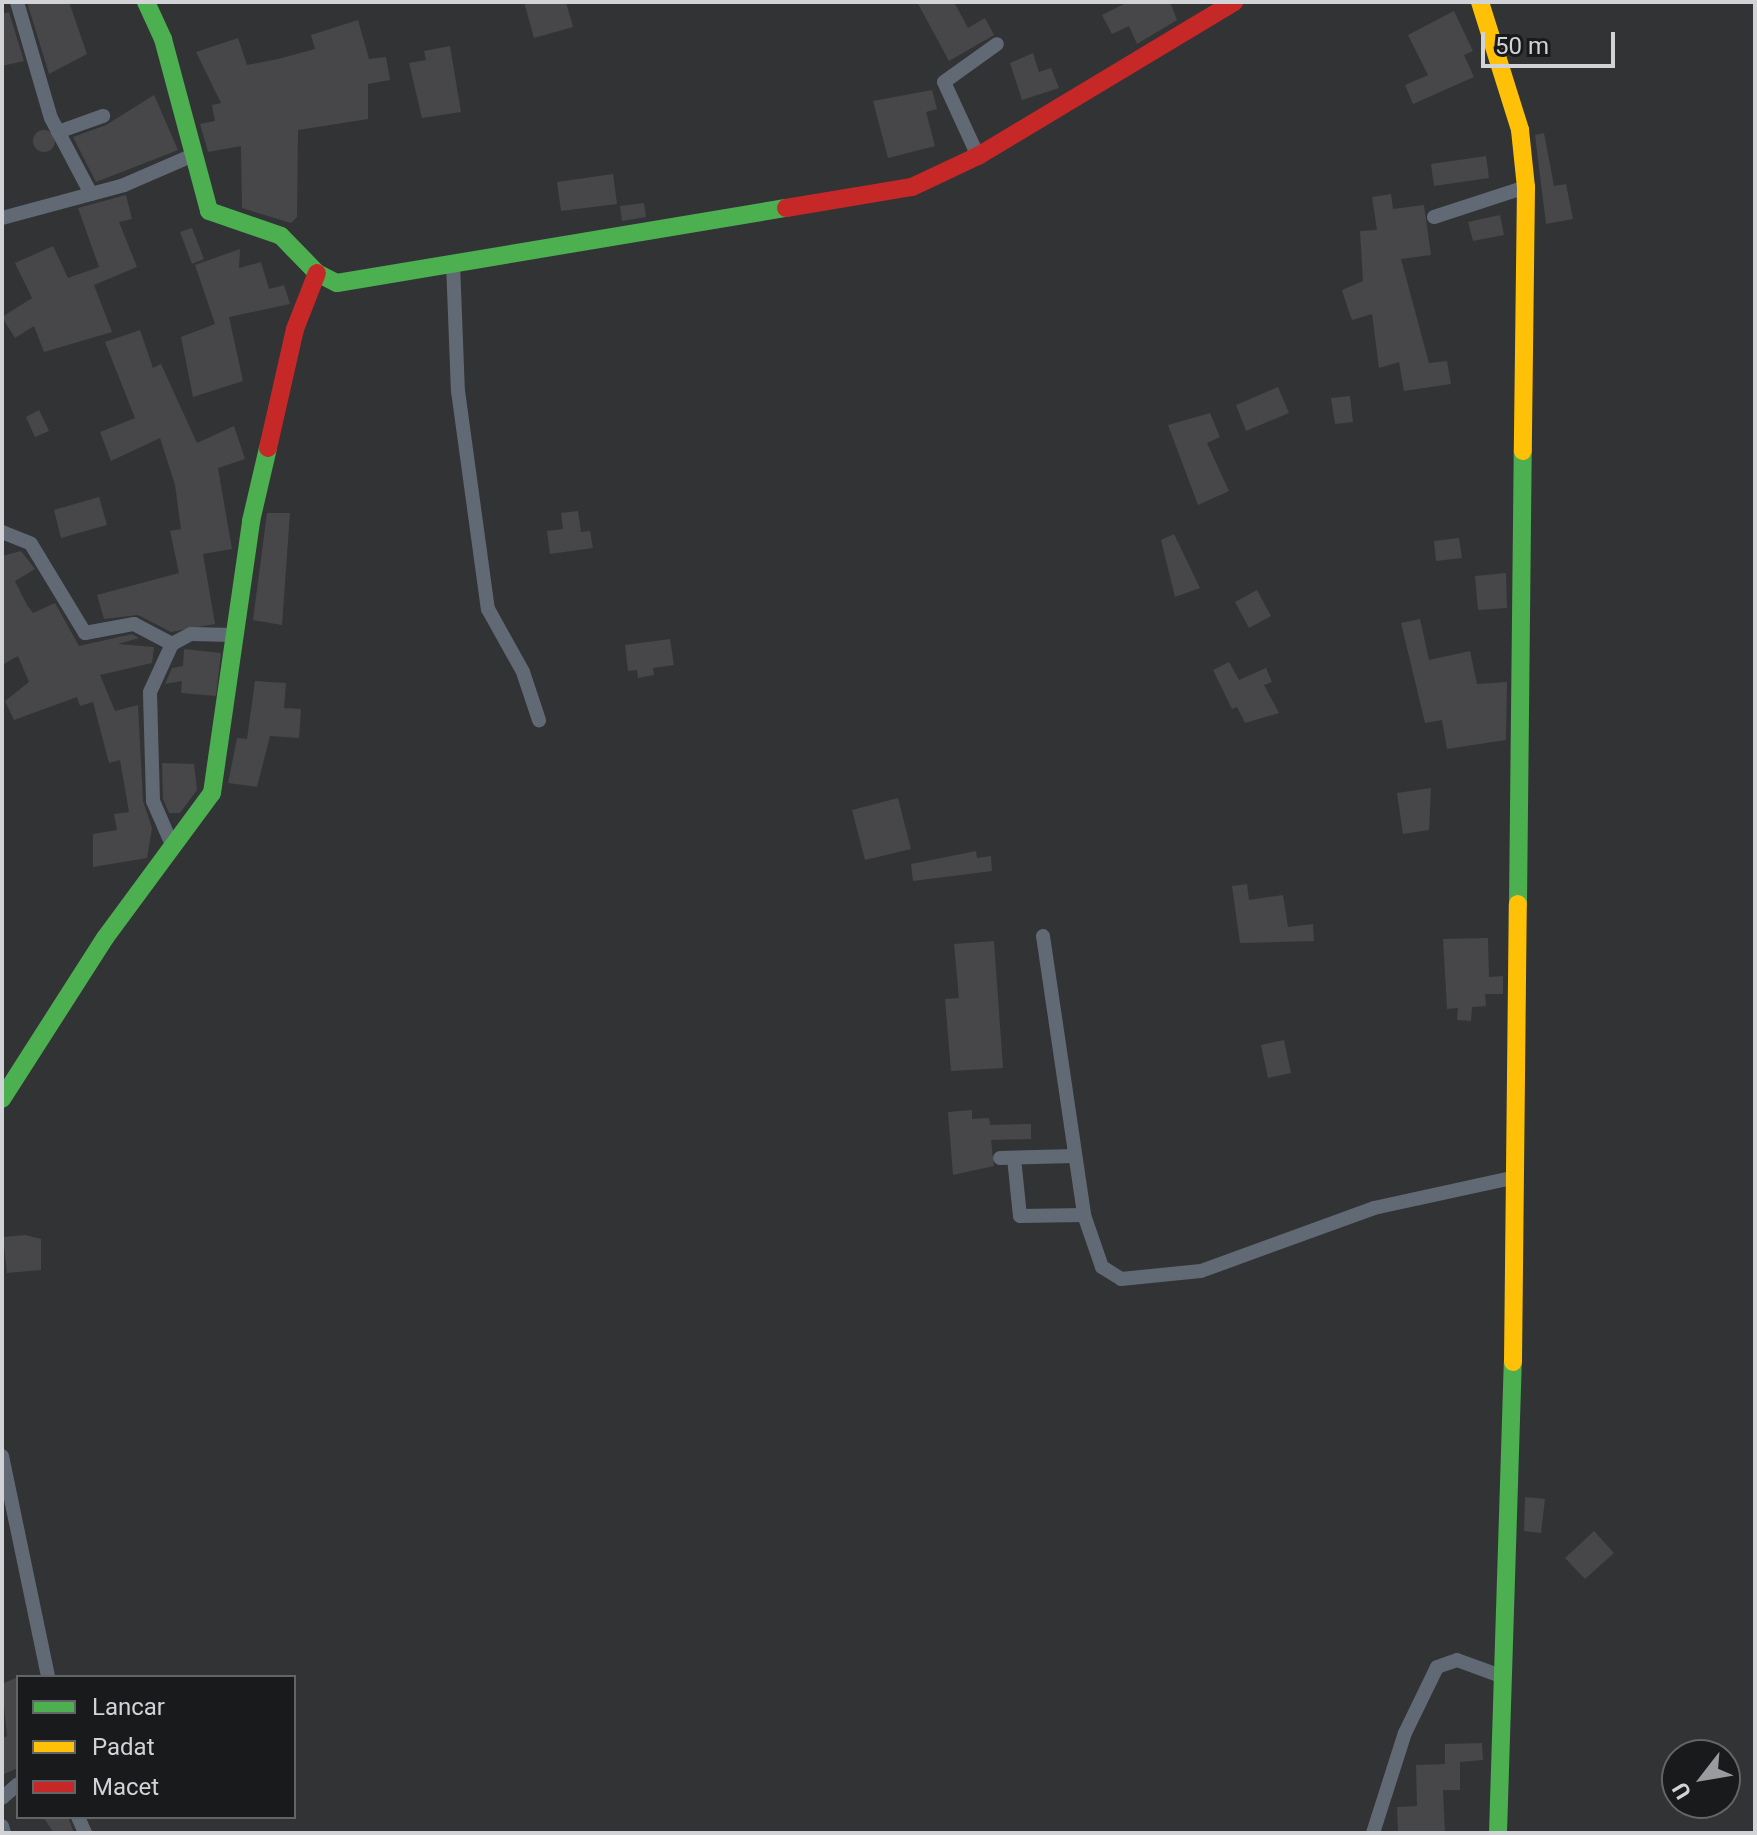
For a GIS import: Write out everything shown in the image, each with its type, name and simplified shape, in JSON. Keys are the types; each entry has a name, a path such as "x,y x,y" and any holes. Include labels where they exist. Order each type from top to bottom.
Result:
{"street":[{"path":"17,2 58,132 91,194"},
{"path":"146,2 163,39 191,156 209,211 281,236 301,250 317,273 337,283 912,187 978,156 1234,2"},
{"path":"1480,2 1520,130 1526,187 1516,1177 1498,1833"},
{"path":"978,156 944,82 997,44"},
{"path":"58,132 103,116"},
{"path":"2,218 91,194 191,156"},
{"path":"1434,217 1526,187"},
{"path":"453,263 458,391 488,609 523,672 539,720"},
{"path":"2,1099 105,938 212,793 229,706 234,635 251,521 295,329 317,273"},
{"path":"2,532 31,544 85,633 134,624 172,644"},
{"path":"173,847 153,801 146,713 172,644 191,634 234,635"},
{"path":"1043,936 1084,1215 1110,1275 1184,1274 1374,1208 1516,1177"},
{"path":"1075,1156 1007,1158 1020,1216 1084,1215"},
{"path":"2,1456 48,1675"},
{"path":"1373,1833 1405,1733 1437,1667 1457,1660 1501,1676"},
{"path":"2,1826 4,1833"}],"building":[{"path":"27,2 69,2 87,54 49,74"},
{"path":"524,2 566,2 573,27 534,38"},
{"path":"917,2 954,2 968,28 985,18 994,35 949,61"},
{"path":"1128,2 1170,2 1177,20 1137,44 1129,26 1112,34 1102,15"},
{"path":"1454,11 1473,51 1464,55 1474,77 1413,104 1405,85 1428,75 1408,35"},
{"path":"9,12 24,61 2,66 2,14"},
{"path":"358,20 369,59 386,57 390,80 368,84 368,119 298,130 297,217 291,223 242,208 241,146 208,152 200,124 215,121 212,105 221,103 196,52 238,38 247,65 278,59 315,49 311,35"},
{"path":"450,46 461,112 422,118 409,63 426,60 424,51"},
{"path":"1033,53 1039,72 1051,68 1059,88 1022,100 1010,63"},
{"path":"932,90 937,109 926,112 935,146 888,158 873,101"},
{"path":"154,95 178,150 96,182 73,137 106,125"},
{"path":"44,130 52,133 55,141 52,149 44,152 36,149 33,141 36,133"},
{"path":"1544,133 1554,186 1566,184 1573,219 1546,224 1535,135"},
{"path":"1486,156 1489,178 1434,186 1431,164"},
{"path":"613,174 617,204 561,211 557,182"},
{"path":"1391,194 1393,209 1424,205 1431,255 1401,259 1429,363 1447,361 1451,384 1404,391 1399,362 1379,368 1372,314 1352,320 1342,290 1363,281 1360,231 1377,230 1372,197"},
{"path":"126,195 132,219 119,222 137,267 94,285 112,332 44,352 34,326 15,338 2,317 32,298 15,263 53,246 68,278 99,267 78,208"},
{"path":"644,203 646,217 622,221 620,206"},
{"path":"1500,215 1504,235 1473,241 1468,222"},
{"path":"192,228 204,259 192,264 180,232"},
{"path":"240,249 239,268 261,262 269,289 284,285 290,304 229,317 243,381 193,397 181,337 215,324 195,265"},
{"path":"140,330 153,368 161,364 197,443 234,426 245,459 218,468 232,549 203,554 215,624 171,632 138,615 104,619 97,595 179,573 170,531 181,529 175,485 160,438 111,461 100,432 135,418 105,342"},
{"path":"1278,387 1289,413 1246,431 1236,405"},
{"path":"1350,396 1353,422 1335,424 1331,398"},
{"path":"39,410 49,431 35,437 26,417"},
{"path":"1210,413 1220,437 1207,443 1229,491 1198,505 1168,425"},
{"path":"99,497 107,525 61,538 54,510"},
{"path":"578,511 581,532 590,531 593,548 550,554 547,531 563,529 561,513"},
{"path":"267,513 290,513 282,625 253,620"},
{"path":"1174,534 1200,588 1175,597 1161,540"},
{"path":"1459,538 1462,558 1436,561 1434,541"},
{"path":"21,551 35,569 15,581 33,613 55,603 79,646 132,634 139,638 118,644 154,647 152,663 100,675 115,711 138,705 143,801 152,828 147,858 93,867 93,834 117,830 114,814 129,812 120,760 109,763 93,702 80,706 77,697 14,720 5,701 29,682 18,656 2,665 2,556"},
{"path":"1506,573 1507,608 1478,610 1475,576"},
{"path":"1257,590 1271,616 1249,628 1235,602"},
{"path":"1420,619 1429,660 1470,651 1477,684 1507,682 1506,740 1447,749 1442,720 1425,723 1401,623"},
{"path":"670,639 674,665 653,668 654,675 638,678 637,670 628,671 625,645"},
{"path":"184,649 221,653 216,696 181,693 182,681 165,684 172,668 183,666"},
{"path":"1229,662 1239,680 1266,668 1272,682 1264,685 1279,713 1245,723 1237,707 1232,709 1213,670"},
{"path":"255,681 286,683 284,708 301,709 299,738 270,736 257,787 228,783 237,738 247,739"},
{"path":"162,763 194,764 197,790 180,813 169,813 163,799"},
{"path":"1431,788 1429,830 1403,834 1397,793"},
{"path":"898,798 911,849 865,860 852,810"},
{"path":"976,851 977,858 991,856 992,871 913,881 911,864"},
{"path":"1247,884 1249,900 1283,895 1288,927 1313,924 1314,941 1240,943 1232,886"},
{"path":"1488,938 1489,977 1503,976 1503,994 1485,994 1486,1006 1472,1007 1471,1021 1457,1020 1458,1008 1447,1009 1443,939"},
{"path":"994,941 1003,1068 951,1071 945,999 959,998 954,944"},
{"path":"1284,1040 1291,1073 1268,1078 1261,1045"},
{"path":"972,1110 972,1119 989,1118 990,1125 1031,1124 1031,1139 991,1140 994,1166 953,1175 948,1112"},
{"path":"25,1235 41,1239 41,1270 7,1273 3,1237"},
{"path":"1525,1497 1545,1499 1541,1533 1524,1531"},
{"path":"1594,1531 1614,1553 1585,1579 1565,1558"},
{"path":"16,1678 16,1769 2,1775 2,1739 7,1736 2,1684"},
{"path":"1482,1743 1483,1760 1460,1762 1460,1790 1443,1790 1445,1833 1398,1833 1397,1807 1417,1806 1416,1765 1445,1764 1445,1744"},
{"path":"44,1819 69,1819 74,1833 54,1833"}],"traffic: fast":[{"path":"146,2 163,39 209,211 281,236 317,273 337,283 786,208"},
{"path":"2,1099 105,938 212,793 251,521 268,448"},
{"path":"1518,904 1523,451"},
{"path":"1498,1833 1513,1362"}],"traffic: slow":[{"path":"1480,2 1520,130 1526,187 1523,451"},
{"path":"1513,1362 1518,904"}],"traffic: jam":[{"path":"786,208 912,187 978,156 1234,2"},
{"path":"268,448 295,329 317,273"}]}
